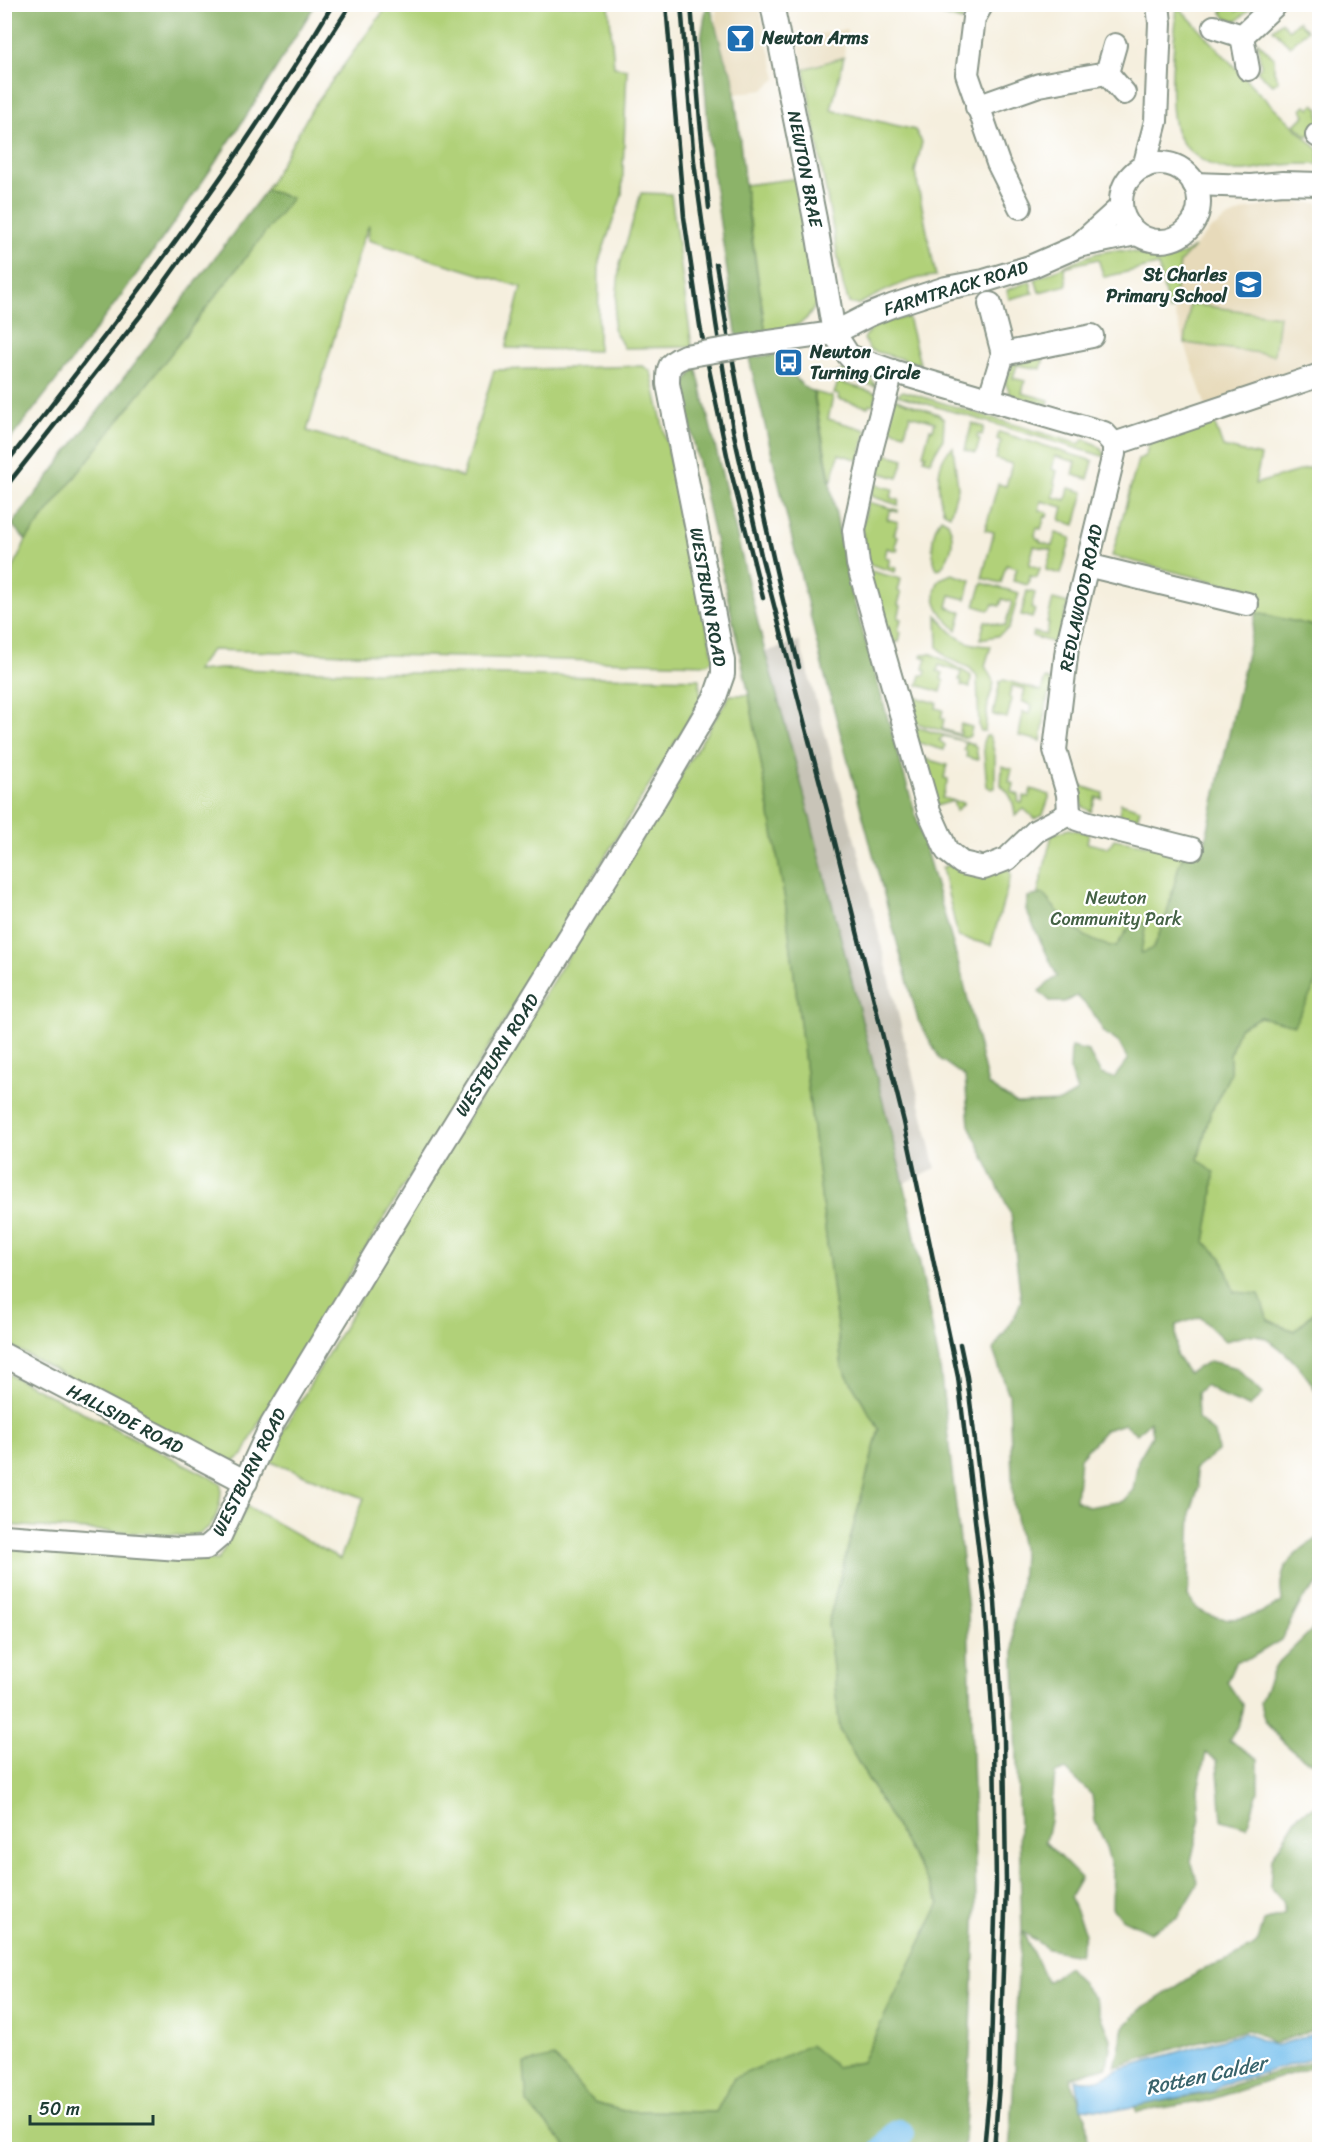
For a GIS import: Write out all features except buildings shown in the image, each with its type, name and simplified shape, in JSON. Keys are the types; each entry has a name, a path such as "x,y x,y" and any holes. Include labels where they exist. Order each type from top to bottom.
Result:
{"street":[{"name":"NEWTON BRAE","path":"772,4 815,219 834,333"},
{"path":"982,4 974,18 967,74 998,163 1020,207"},
{"path":"1144,167 1156,121 1160,23 1158,4"},
{"path":"1242,36 1276,4"},
{"path":"1214,27 1242,36"},
{"path":"1242,36 1248,69"},
{"path":"1107,73 1115,45"},
{"path":"977,107 1039,85 1107,73"},
{"path":"1107,73 1124,93"},
{"path":"1156,121 1174,166"},
{"path":"1157,164 1174,166 1185,173 1194,184 1198,197 1198,210 1193,223 1184,233 1172,239 1159,242 1145,239 1136,234 1125,220 1121,207 1125,185 1133,174 1144,167 1157,164"},
{"path":"1194,184 1251,186 1283,183 1320,184"},
{"path":"1198,210 1251,186"},
{"name":"FARMTRACK ROAD","path":"1078,246 1121,207"},
{"name":"FARMTRACK ROAD","path":"834,333 894,305 946,288 984,281 1030,267 1078,246 1136,234"},
{"path":"989,400 1003,354 990,304"},
{"name":"WESTBURN ROAD","path":"4,1536 179,1549 206,1548 220,1536 272,1424 654,801 715,697 723,674 723,661 668,384 668,369 674,360 685,356 834,333"},
{"path":"834,333 849,356 892,371 1104,433 1114,444 1320,375"},
{"path":"1003,354 1092,336"},
{"path":"892,371 854,530 858,564 929,811 947,850 962,863 984,868 1007,859 1036,831 1069,814 1089,823 1192,849"},
{"name":"REDLAWOOD ROAD","path":"1069,814 1068,794 1055,750 1066,648 1114,454 1114,444"},
{"path":"1087,565 1247,604"},
{"name":"HALLSIDE ROAD","path":"4,1355 246,1482"}],"shaded area":[{"path":"716,5 758,5 777,78 763,90 735,94 733,76 724,57 717,29"},
{"path":"847,29 844,57 804,69 796,38"},
{"name":"St Charles Primary School","path":"1291,202 1319,203 1319,370 1207,410 1173,309 1180,262 1210,230 1227,218 1248,209"},
{"path":"799,641 860,858 936,1169 904,1183 765,652"}],"green space":[{"path":"5,4 315,5 244,120 179,216 5,446"},
{"path":"707,4 710,5 724,57 733,76 747,206 766,334 737,339 711,162 701,39"},
{"path":"388,5 609,5 614,67 627,69 622,195 599,261 598,351 506,348 521,287 368,240 369,225 361,245 307,431 462,477 494,370 643,366 651,372 714,659 707,664 211,650 196,671 220,669 699,679 701,700 257,1426 243,1455 233,1462 221,1460 5,1343 4,589 26,540 291,198 266,190 313,107"},
{"path":"907,5 966,5 962,21"},
{"path":"1177,5 1257,91 1319,150 1319,164 1283,165 1235,171 1205,162 1185,146 1177,133 1172,105"},
{"path":"1254,5 1237,21 1226,18 1221,11 1235,6 1237,11"},
{"path":"1298,21 1307,30 1290,46 1273,29 1281,22 1289,30"},
{"path":"1257,41 1274,58 1274,71 1278,81 1273,85 1257,71 1261,66"},
{"path":"844,57 831,110 915,130 922,142 915,172 936,276 905,282 857,305 849,303 843,285 804,69"},
{"path":"1314,104 1319,109 1319,130 1307,136 1295,125 1305,115 1302,109 1306,105 1310,108"},
{"path":"799,178 819,294 816,305 806,319 793,327 766,334 745,185"},
{"path":"266,190 292,198 26,540 12,525"},
{"path":"641,193 671,194 692,347 624,348 613,328 620,264"},
{"path":"1194,247 1180,262 1173,309 1169,311 1158,265 1104,277 1098,259 1064,267 1067,285 1039,292 1035,279 1081,259 1100,253 1117,250 1169,257 1181,255"},
{"path":"1030,281 1033,293 1009,299 1007,290"},
{"path":"1190,304 1279,316 1274,355 1185,343"},
{"path":"908,317 920,364 870,350 864,339 872,329 895,319"},
{"path":"777,354 786,361 800,383 813,392 849,584 963,979 988,1085 1017,1104 1060,1102 1077,1092 1070,1071 1071,1047 1088,1051 1101,1074 1114,1078 1128,1060 1119,1043 1104,1032 1091,1010 1077,996 1064,1002 1051,1002 1039,991 1057,976 1026,910 1028,897 1043,894 1059,913 1083,935 1116,947 1132,922 1146,923 1141,953 1153,949 1166,917 1179,865 1185,852 1205,843 1256,613 1319,627 1320,957 1315,986 1294,1025 1260,1017 1239,1028 1230,1054 1230,1074 1210,1114 1198,1159 1214,1173 1205,1242 1222,1258 1234,1292 1259,1294 1268,1320 1294,1331 1316,1311 1319,1314 1319,1398 1294,1361 1276,1345 1257,1335 1246,1335 1225,1341 1200,1317 1176,1325 1176,1355 1188,1373 1210,1361 1237,1368 1263,1394 1249,1407 1205,1385 1197,1393 1198,1419 1215,1434 1218,1451 1195,1469 1199,1487 1191,1510 1188,1597 1199,1610 1221,1618 1242,1618 1263,1612 1282,1602 1281,1585 1285,1568 1300,1550 1319,1537 1319,1583 1302,1600 1281,1640 1249,1659 1236,1661 1227,1682 1243,1706 1238,1728 1229,1740 1258,1759 1258,1792 1247,1827 1222,1820 1217,1760 1206,1753 1198,1789 1200,1822 1191,1861 1198,1883 1178,1917 1150,1932 1121,1918 1112,1908 1113,1872 1104,1841 1095,1821 1092,1795 1066,1770 1055,1774 1050,1821 1045,1842 1081,1878 1070,1897 1085,1933 1079,1955 1048,1949 1023,1932 1047,1982 1068,1967 1094,1998 1111,2039 1107,2067 1070,2078 1086,2117 1088,2142 1124,2149 1009,2149 1022,1931 1013,1626 1021,1584 1023,1554 1013,1502 1009,1395 993,1350 1014,1318 1021,1301 1011,1214 969,1125 965,1077 940,1059 918,1020 823,669 749,358","holes":["1150,1421 1152,1436 1138,1460 1133,1490 1123,1501 1088,1507 1076,1500 1080,1458 1105,1430 1124,1424 1137,1434"]},
{"path":"1044,357 1041,369 1017,365 1013,378 1025,381 1022,393 1049,400 1048,405 1008,394 1009,390 1005,383 1012,364"},
{"path":"696,367 765,652 907,1196 940,1368 968,1610 976,1902 969,2077 963,2149 569,2149 527,2103 524,2064 554,2057 594,2103 624,2111 716,2112 734,2078 810,2045 836,2067 862,2062 940,1903 840,1731 828,1624 879,1429 842,1367 785,900 749,695 682,388"},
{"path":"844,369 869,377 877,387 833,375"},
{"path":"838,382 877,393 874,405 869,404 868,407 838,399 839,395 834,394"},
{"path":"903,391 1079,444 1084,439 1100,448 1106,457 897,395"},
{"path":"814,392 833,397 828,419 867,430 859,460 839,454 831,483"},
{"path":"894,398 938,414 944,420 943,439 930,461 924,459 926,455 923,454 930,429 933,430 935,422 910,415 905,433 885,428"},
{"path":"1214,422 1223,447 1261,456 1255,484 1319,465 1319,627 1256,613 1247,590 1112,556 1138,460 1146,455 1148,444"},
{"path":"972,423 984,427 982,435 978,434 977,438 980,439 976,453 965,450"},
{"path":"999,432 1093,461 1088,479 1073,475 1076,462 1055,456 1052,469 1057,471 1053,497 1066,500 1069,488 1084,492 1075,525 1060,520 1063,507 1041,501 1039,510 1048,513 1041,529 1037,528 1035,535 1037,539 1052,546 1056,533 1071,538 1061,574 1046,570 1052,550 1034,546 1029,565 1040,568 1037,578 1030,576 1028,585 1013,581 1017,568 1006,565 1001,583 982,578 994,532 985,530 998,484 1006,486 1012,464 996,459 1001,441 997,439"},
{"path":"953,447 958,488 950,515 944,512 939,478 943,460"},
{"path":"882,453 904,459 898,478 877,472"},
{"path":"874,484 893,489 891,498 899,500 898,505 871,496"},
{"path":"868,502 898,510 898,512 890,510 887,519 898,522 894,535 898,536 895,547 898,548 897,551 887,548 885,557 890,559 888,566 896,568 895,572 866,563 862,527"},
{"path":"941,518 948,522 952,535 952,546 941,568 937,569 933,557 933,543 935,529"},
{"path":"867,570 901,579 898,591 901,593 898,605 901,606 898,618 901,619 898,631 901,632 899,642 886,643"},
{"path":"952,574 971,580 966,599 950,595 947,607 962,612 957,630 938,607 935,593 940,579"},
{"path":"982,583 1019,593 1009,628 997,636 980,639 985,621 1005,626 1012,602 1002,599 1000,606 993,604 988,610 975,606"},
{"path":"1027,591 1035,593 1031,608 1035,610 1032,618 1021,615"},
{"path":"1053,599 1068,603 1057,644 1032,636 1033,632 1046,635"},
{"path":"937,615 948,629 966,642 991,646 985,666 994,683 988,703 985,731 981,731 979,727 977,676 970,668 947,658 938,647"},
{"path":"932,654 969,674 971,676 970,688 961,685 962,681 959,680 961,672 939,665 937,671 943,673 941,679 944,681 941,692 918,685 921,675 925,675 926,670 924,669 927,658 921,656"},
{"path":"1045,678 1054,683 1055,691 1048,695 1041,741 1019,736 1023,712 1030,714 1032,706 1022,701 1025,689 1012,686 1009,697 1012,699 1007,718 993,715 1000,681 1004,680 1041,691"},
{"path":"730,695 749,695 785,900 842,1367 879,1429 828,1623 840,1731 940,1903 862,2062 734,2078 716,2112 624,2111 594,2103 554,2058 527,2103 569,2149 5,2149 4,1548 218,1560 247,1506 340,1559 364,1498 266,1460 429,1181"},
{"path":"915,697 937,703 936,708 943,710 942,729 960,735 961,724 972,727 970,736 966,738 910,721"},
{"path":"910,725 973,744 976,747 978,760 966,757 967,752 964,750 966,742 944,736 939,740 945,745 944,750 916,742"},
{"path":"986,736 991,739 995,756 995,788 991,789 987,786 983,742"},
{"path":"919,757 947,765 944,778 948,779 942,798 964,803 956,811 953,801 933,807"},
{"path":"1002,766 1012,769 1009,782 1014,784 1012,792 1019,795 1018,802 1022,803 1024,796 1029,797 1031,789 1050,795 1043,815 1035,819 1024,809 1015,816 1011,799 1001,785"},
{"path":"1078,785 1103,793 1102,799 1096,797 1091,812 1082,806"},
{"path":"1121,803 1140,809 1138,816 1132,822 1118,820"},
{"name":"Newton Community Park","path":"1069,829 1089,833 1087,843 1108,848 1114,839 1193,852 1147,1014 1037,897 1052,834"},
{"path":"950,864 1008,869 1011,875 991,945 958,937 942,868"},
{"path":"1319,957 1319,1314 1315,1311 1294,1331 1268,1320 1234,1292 1222,1258 1205,1242 1214,1174 1198,1159 1210,1114 1230,1074 1230,1054 1239,1028 1260,1017 1307,999 1315,986"},
{"path":"4,1372 221,1484 219,1504 212,1523 201,1533 188,1536 5,1525"},
{"path":"1319,1623 1319,1658 1312,1660 1310,1696 1319,1706 1319,1763 1312,1762 1297,1753 1275,1733 1262,1714 1260,1702 1276,1665"},
{"path":"1319,1804 1320,1903 1316,1903 1320,1916 1319,2028 1272,2044 1263,2036 1247,2030 1193,2043 1115,2067 1124,2027 1140,2010 1205,1968 1253,1947 1258,1941 1264,1921 1285,1913 1282,1901 1270,1887 1272,1858 1299,1814"},
{"path":"1319,2060 1319,2067 1206,2101 1137,2112 1134,2106 1215,2092 1225,2087"}],"water":[{"path":"1319,2032 1319,2057 1223,2084 1213,2091 1116,2110 1081,2108 1076,2079 1098,2079 1119,2069 1244,2033 1275,2046"}],"waterway":[{"name":"Rotten Calder","path":"885,2150 899,2134"}],"railway":[{"path":"4,466 134,297 217,183 296,65 333,4"},
{"path":"4,489 141,315 242,174 351,4"},
{"path":"666,4 684,217 700,326 728,460 763,598"},
{"path":"681,4 694,162 733,430 761,555 904,1122 958,1377 985,1604 994,1739 996,1884 990,2083 984,2150"},
{"path":"691,4 709,208"},
{"path":"716,264 753,467 799,667"},
{"path":"960,1344 967,1377 995,1602 1004,1738 1006,1884 999,2084 994,2150"}],"place":[{"name":"Newton Arms","path":"741,38"},
{"name":"St Charles Primary School","path":"1248,285"},
{"name":"Newton Turning Circle","path":"789,362"}]}
